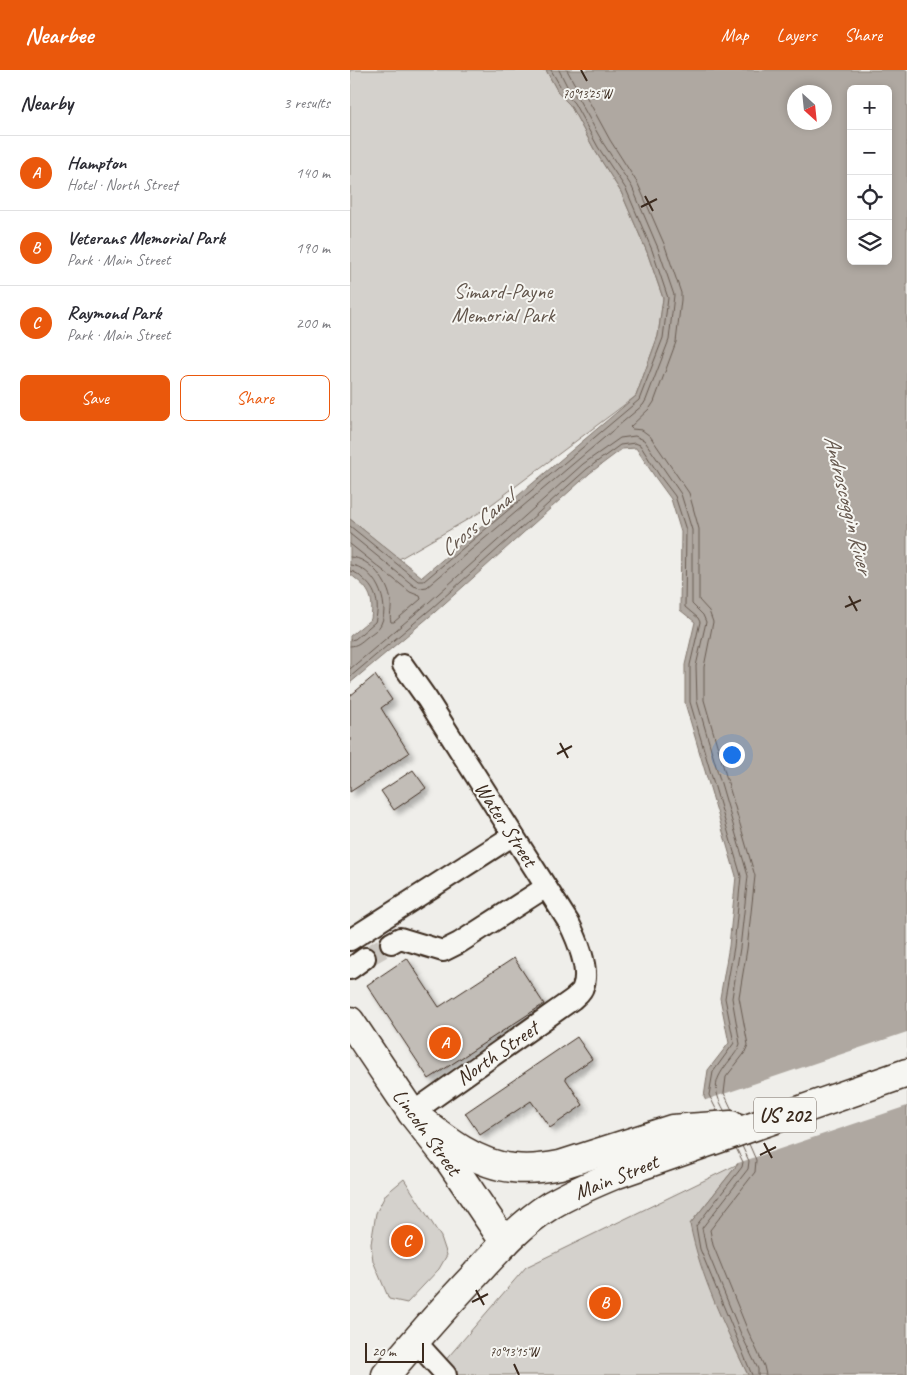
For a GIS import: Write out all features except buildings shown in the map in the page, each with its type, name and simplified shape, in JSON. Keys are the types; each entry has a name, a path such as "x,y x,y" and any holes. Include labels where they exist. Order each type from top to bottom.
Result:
{"highway":[{"name":"Lincoln Street","path":"350,1021 412,1113 449,1160 505,1243"},
{"name":"Main Street","path":"386,1375 505,1243 552,1205 660,1146 758,1124 907,1073"},
{"path":"412,1113 446,1140 466,1152 495,1164 512,1168 541,1168 660,1146"}],"street":[{"name":"Water Street","path":"403,665 569,923 577,940 585,975 584,986 581,992"},
{"path":"350,940 512,836"},
{"path":"391,914 396,940 443,952 546,887"},
{"name":"North Street","path":"412,1113 581,992"},
{"path":"415,1341 446,1375"}],"green space":[{"name":"Simard-Payne Memorial Park","path":"350,70 546,70 559,94 570,105 594,149 621,192 647,252 663,298 658,336 636,396 484,510 399,559 350,519"},
{"path":"738,1164 690,1224 731,1339 748,1375 434,1375 526,1267"},
{"path":"404,1179 441,1237 447,1255 439,1269 407,1303 389,1299 373,1261 371,1244 376,1213 386,1194"}],"water":[{"name":"Androscoggin River","path":"546,70 907,70 907,1375 748,1375 714,1301 694,1243 690,1224 738,1164 704,1097 708,1070 729,1043 720,998 729,946 736,876 685,703 685,665 695,622 680,610 681,532 671,499 636,448 622,449 590,473 435,612 350,683 350,636 371,619 372,604 369,593 350,574 350,519 422,577 636,396 658,336 663,298 647,252 621,192 594,149 570,105 559,94"}],"pier":[{"path":"907,1032 907,1106 735,1164 703,1101"}],"tunnel":[{"path":"365,958 391,943"}],"place":[{"name":"Hampton","path":"445,1043"},
{"name":"Raymond Park","path":"407,1241"},
{"name":"Veterans Memorial Park","path":"605,1303"}],"water label":[{"name":"Cross Canal","path":"476,523"}]}
